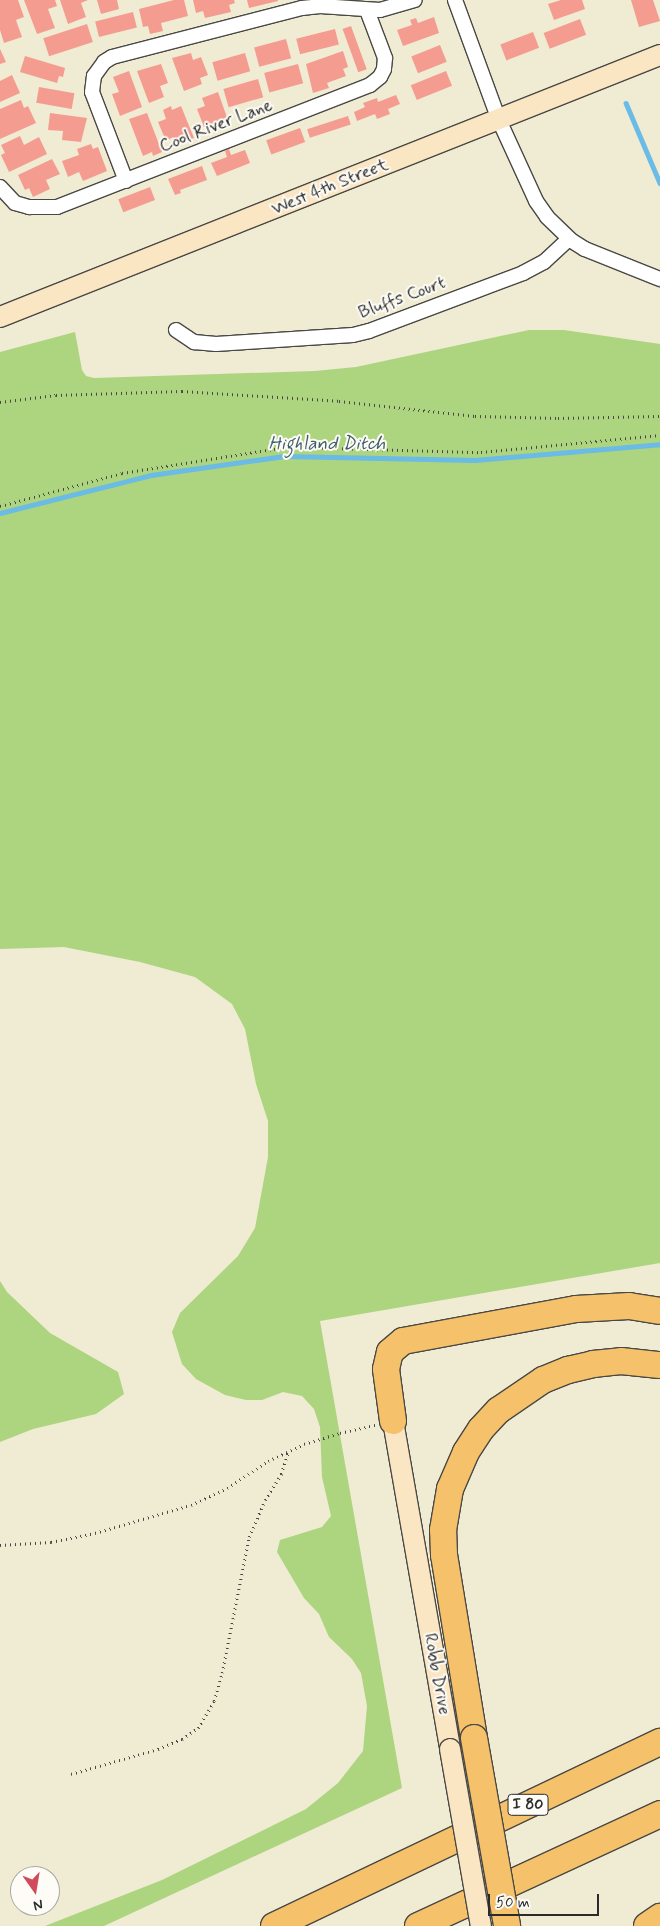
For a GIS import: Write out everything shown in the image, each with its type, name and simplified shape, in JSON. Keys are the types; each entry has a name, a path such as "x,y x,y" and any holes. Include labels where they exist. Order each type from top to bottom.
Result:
{"highway":[{"path":"393,1421 386,1369 390,1352 403,1341 576,1309 629,1306 660,1311"},
{"path":"507,1926 444,1554 443,1530 450,1489 466,1452 481,1429 499,1410 520,1393 543,1380 568,1370 594,1364 621,1361 660,1365"},
{"path":"397,1868 431,1836 660,1726"},
{"name":"I 80","path":"274,1926 660,1742"},
{"path":"418,1926 660,1814"},
{"path":"647,1926 660,1917"}],"main road":[{"name":"West 4th Street","path":"0,317 660,55"},
{"name":"Robb Drive","path":"393,1421 481,1926"}],"street":[{"path":"126,181 92,92 94,76 104,62 123,54 302,8 320,6 367,10 389,9 415,0"},
{"path":"454,0 499,120 536,201 547,217 569,238 601,257 660,279"},
{"name":"Cool River Lane","path":"0,186 15,203 29,208 44,209 70,203 370,85 380,78 384,69 385,58 367,10"},
{"name":"Bluffs Court","path":"176,330 194,342 216,344 342,336 369,332 535,268 550,257 569,238"}],"path":[{"path":"0,402 56,395 182,392 339,402 475,416 577,418 660,416"},
{"path":"0,506 122,473 274,449 297,447 481,452 660,436"},
{"path":"0,1545 51,1542 95,1533 191,1504 227,1488 268,1461 288,1452 340,1433 393,1421"},
{"path":"71,1774 158,1749 182,1739 198,1728 214,1701 222,1673 249,1537 265,1500 281,1474 288,1452"}],"green space":[{"path":"529,330 564,330 660,344 660,1263 320,1321 402,1788 104,1926 45,1926 162,1880 306,1809 338,1783 363,1751 367,1706 361,1673 352,1659 329,1637 319,1614 304,1598 277,1552 280,1540 322,1527 331,1516 322,1477 320,1427 314,1409 302,1396 283,1392 262,1400 246,1400 225,1395 196,1379 182,1364 172,1332 180,1313 238,1256 255,1228 268,1157 268,1121 256,1084 245,1029 232,1004 195,977 140,962 64,947 0,949 0,352 75,332 82,370 86,376 94,378 315,371 356,367"},
{"path":"0,1281 7,1292 50,1333 118,1372 124,1394 96,1414 33,1429 0,1442"}],"building":[{"path":"0,0 18,0 24,17 16,20 22,37 4,43 0,30"},
{"path":"24,0 55,0 57,6 48,9 55,28 37,34"},
{"path":"60,0 88,0 81,3 86,17 68,24"},
{"path":"97,0 117,0 119,9 101,14"},
{"path":"174,0 184,0 188,16 161,23 163,31 150,34 148,26 143,27 139,9"},
{"path":"193,0 234,0 235,3 229,5 231,12 205,18 203,11 196,13"},
{"path":"247,0 278,0 278,1 249,8"},
{"path":"561,0 582,0 585,9 554,20 548,4"},
{"path":"631,0 653,0 660,21 639,27"},
{"path":"133,12 137,28 99,37 95,21"},
{"path":"434,17 439,33 403,46 397,30 412,25 410,20 416,18 418,23"},
{"path":"580,19 586,35 550,49 544,33"},
{"path":"87,24 93,42 49,56 43,38"},
{"path":"351,26 367,69 358,72 343,29"},
{"path":"335,29 339,45 300,54 296,39"},
{"path":"533,32 539,48 506,60 500,45"},
{"path":"286,39 291,58 259,67 254,48"},
{"path":"440,45 447,62 418,73 411,57"},
{"path":"0,49 6,62 0,64"},
{"path":"343,51 348,67 343,69 346,76 327,83 329,88 313,93 306,64"},
{"path":"191,53 193,60 201,57 208,75 200,78 202,84 184,91 172,58"},
{"path":"245,53 250,71 218,81 212,62"},
{"path":"25,56 65,68 63,77 59,76 57,83 20,72"},
{"path":"161,64 168,83 160,86 164,97 149,103 137,71"},
{"path":"298,64 303,83 269,92 264,73"},
{"path":"129,71 142,107 120,116 112,94 119,92 113,77"},
{"path":"446,71 452,86 417,100 411,85"},
{"path":"12,75 20,93 0,102 0,81"},
{"path":"258,79 263,97 229,107 223,89"},
{"path":"39,87 74,93 72,109 36,103"},
{"path":"218,92 229,123 214,129 212,124 204,127 197,109 205,106 202,98"},
{"path":"396,95 400,104 388,109 390,114 377,119 375,114 357,121 354,112 365,107 363,103 377,98 378,102"},
{"path":"21,100 24,108 28,106 36,123 0,139 0,109"},
{"path":"171,106 172,110 181,106 194,138 176,144 173,137 166,141 158,122 166,119 163,110"},
{"path":"50,113 87,118 81,142 62,140 63,131 48,130"},
{"path":"147,113 162,152 153,156 152,152 143,156 129,119"},
{"path":"348,116 351,125 310,138 307,129"},
{"path":"300,128 305,142 271,154 266,140"},
{"path":"20,136 24,145 39,137 47,154 9,172 1,155 5,153 1,145"},
{"path":"91,144 93,149 98,147 107,171 83,181 79,172 68,177 62,161 79,155 77,149"},
{"path":"229,149 231,155 245,150 250,163 217,176 211,163 227,157 225,151"},
{"path":"52,159 60,174 46,180 50,189 33,197 29,188 25,190 18,175"},
{"path":"202,166 207,180 180,190 181,193 175,195 168,179"},
{"path":"150,187 155,200 123,212 118,199"}],"waterway":[{"path":"626,103 660,183"},
{"name":"Highland Ditch","path":"0,513 151,475 284,456 475,460 660,444"}]}
